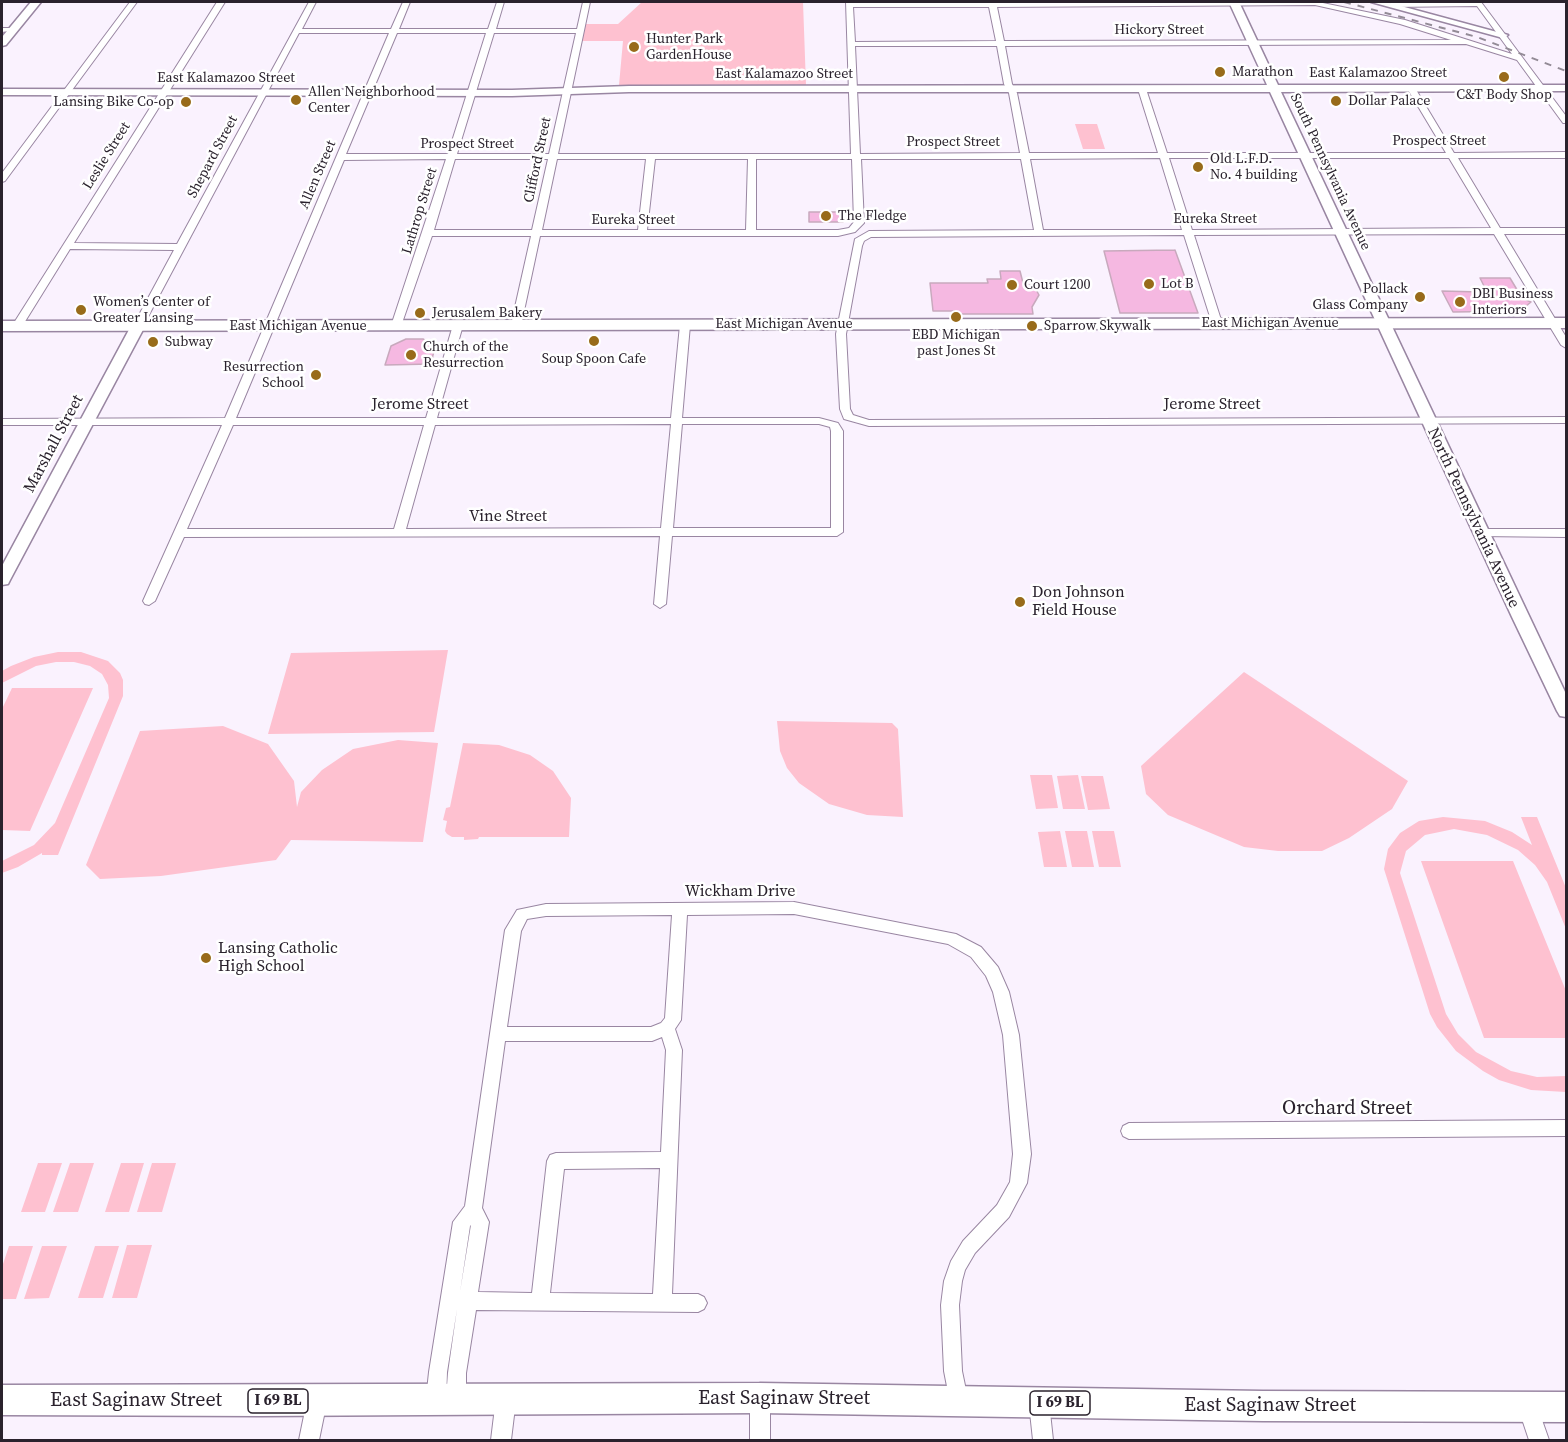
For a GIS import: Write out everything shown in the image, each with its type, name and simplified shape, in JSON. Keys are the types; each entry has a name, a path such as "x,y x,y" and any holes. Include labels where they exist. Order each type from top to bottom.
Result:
{"main road":[{"name":"East Michigan Avenue","path":"9,326 1559,323"},
{"name":"East Saginaw Street","path":"2,1400 317,1401 760,1398 1039,1403 1566,1407"}],"street":[{"path":"2,43 7,30 36,2"},
{"path":"2,179 133,2"},
{"name":"Leslie Street","path":"9,326 67,246 221,2"},
{"name":"Shepard Street","path":"138,326 312,2"},
{"name":"Allen Street","path":"149,602 229,422 406,2"},
{"name":"Lathrop Street","path":"396,326 428,233 500,2"},
{"name":"Clifford Street","path":"516,325 586,2"},
{"path":"856,157 849,3 1313,2 1402,22 1521,59"},
{"path":"1376,2 1503,35"},
{"path":"992,3 1039,232"},
{"name":"South Pennsylvania Avenue","path":"1234,3 1383,323"},
{"path":"1391,5 1479,3 1566,121"},
{"path":"296,31 580,32"},
{"name":"Hickory Street","path":"851,44 1467,42"},
{"path":"1411,88 1497,231 1559,323 1566,345"},
{"name":"East Kalamazoo Street","path":"2,92 471,93 629,89 1566,88"},
{"path":"1142,89 1217,323"},
{"name":"Prospect Street","path":"340,157 1566,155"},
{"path":"642,234 651,157"},
{"path":"751,233 752,157"},
{"name":"Eureka Street","path":"428,233 838,233 852,230 859,222 856,157"},
{"name":"Eureka Street","path":"842,324 857,246 864,236 883,232 1566,231"},
{"path":"67,246 180,247"},
{"name":"North Pennsylvania Avenue","path":"1383,323 1482,533 1562,692 1566,711"},
{"name":"Jerome Street","path":"842,324 845,409 848,417 857,421 1566,420"},
{"path":"399,533 458,325"},
{"path":"660,604 685,325"},
{"name":"Marshall Street","path":"2,580 138,326"},
{"name":"Jerome Street","path":"2,422 819,421 834,425 836,430 837,532"},
{"name":"Vine Street","path":"179,533 837,532"},
{"path":"1482,533 1566,533"},
{"name":"Wickham Drive","path":"498,1034 513,930 522,914 539,910 794,908 951,938 976,952 992,972 1001,992 1011,1035 1022,1154 1018,1183 1003,1211 969,1247 952,1281 950,1305 953,1371 958,1400"},
{"path":"446,1400 438,1372 462,1222 473,1209 498,1034 652,1034 667,1028 673,1020 680,909"},
{"path":"662,1302 674,1050 667,1028"},
{"name":"Orchard Street","path":"1129,1131 1566,1128"},
{"path":"540,1302 556,1161 669,1160"},
{"path":"446,1400 457,1373 469,1302 480,1222 473,1209"},
{"path":"450,1300 469,1302 699,1302"},
{"path":"760,1398 760,1440"},
{"path":"501,1440 506,1400"},
{"path":"309,1440 317,1401"},
{"path":"1039,1403 1043,1440"},
{"path":"1528,1407 1539,1440"}],"shaded area":[{"path":"642,2 803,2 806,85 619,85 623,41 582,41 585,24 618,24"},
{"path":"1075,124 1097,124 1105,149 1083,149"},
{"path":"448,650 434,732 268,734 291,653"},
{"path":"58,652 81,652 108,661 120,673 123,680 123,696 58,855 42,855 42,853 2,873 2,861 34,845 55,823 109,698 108,685 102,674 90,666 74,662 56,662 36,666 2,683 2,671 11,666 34,657"},
{"path":"1244,672 1408,781 1392,809 1349,838 1322,851 1278,851 1244,847 1168,815 1146,794 1141,766"},
{"path":"12,688 93,688 30,831 2,830 2,709"},
{"path":"777,721 892,723 898,729 903,817 867,815 829,804 799,783 787,768 780,751"},
{"path":"223,726 268,744 294,781 297,807 301,792 322,770 353,749 398,740 438,743 423,842 291,840 276,860 161,876 100,879 86,865 140,731"},
{"path":"463,743 499,745 530,755 553,771 571,798 569,837 479,837 464,840 464,837 452,837 447,834 445,831 447,821 443,820 446,808 450,807"},
{"path":"1030,775 1052,775 1058,808 1036,809"},
{"path":"1078,775 1085,809 1063,809 1057,776"},
{"path":"1081,776 1103,776 1110,809 1088,810"},
{"path":"1443,817 1485,821 1512,832 1532,845 1521,817 1537,817 1566,888 1566,929 1547,882 1535,865 1518,850 1487,835 1454,829 1425,835 1406,851 1400,873 1446,1014 1458,1034 1476,1052 1511,1071 1537,1077 1566,1076 1566,1092 1531,1090 1499,1080 1483,1071 1456,1051 1430,1014 1384,869 1388,849 1400,833 1419,821"},
{"path":"1060,831 1067,867 1044,867 1038,832"},
{"path":"1065,831 1087,831 1094,867 1072,867"},
{"path":"1092,831 1114,831 1121,867 1099,867"},
{"path":"1421,861 1513,861 1566,991 1566,1038 1484,1038"},
{"path":"38,1163 62,1163 45,1212 21,1212"},
{"path":"70,1163 94,1163 78,1212 53,1212"},
{"path":"121,1163 144,1163 129,1212 105,1212"},
{"path":"152,1163 176,1163 162,1212 137,1212"},
{"path":"127,1245 152,1245 137,1298 112,1298"},
{"path":"9,1246 33,1246 16,1299 2,1299 2,1267"},
{"path":"42,1246 67,1246 49,1298 24,1299"},
{"path":"95,1246 119,1246 103,1298 78,1298"}],"building":[{"name":"The Fledge","path":"809,212 843,212 843,222 809,222"},
{"name":"Lot B","path":"1175,250 1198,313 1120,313 1104,251"},
{"path":"1000,271 1020,271 1023,283 1034,286 1039,295 1032,307 1033,314 957,314 956,311 933,311 930,283 988,283 987,279 1001,279"},
{"path":"1480,278 1510,278 1522,298 1531,302 1525,307 1527,311 1453,312 1442,291 1481,292 1479,288 1485,288"},
{"name":"Church of the Resurrection","path":"406,339 423,339 435,346 431,364 385,365 391,346"}],"railway":[{"path":"1344,2 1477,37 1566,71"}],"place":[{"name":"Hunter Park GardenHouse","path":"634,47"},
{"name":"Marathon","path":"1220,72"},
{"name":"C&T Body Shop","path":"1504,77"},
{"name":"Allen Neighborhood Center","path":"296,100"},
{"name":"Dollar Palace","path":"1336,101"},
{"name":"Lansing Bike Co-op","path":"186,102"},
{"name":"Old L.F.D. No. 4 building","path":"1198,167"},
{"name":"The Fledge","path":"826,216"},
{"name":"Lot B","path":"1149,284"},
{"name":"Court 1200","path":"1012,285"},
{"name":"Pollack Glass Company","path":"1420,297"},
{"name":"DBI Business Interiors","path":"1460,302"},
{"name":"Women’s Center of Greater Lansing","path":"81,310"},
{"name":"Jerusalem Bakery","path":"420,313"},
{"name":"EBD Michigan past Jones St","path":"956,317"},
{"name":"Sparrow Skywalk","path":"1032,326"},
{"name":"Soup Spoon Cafe","path":"594,341"},
{"name":"Subway","path":"153,342"},
{"name":"Church of the Resurrection","path":"411,355"},
{"name":"Resurrection School","path":"316,375"},
{"name":"Don Johnson Field House","path":"1020,602"},
{"name":"Lansing Catholic High School","path":"206,958"}]}
